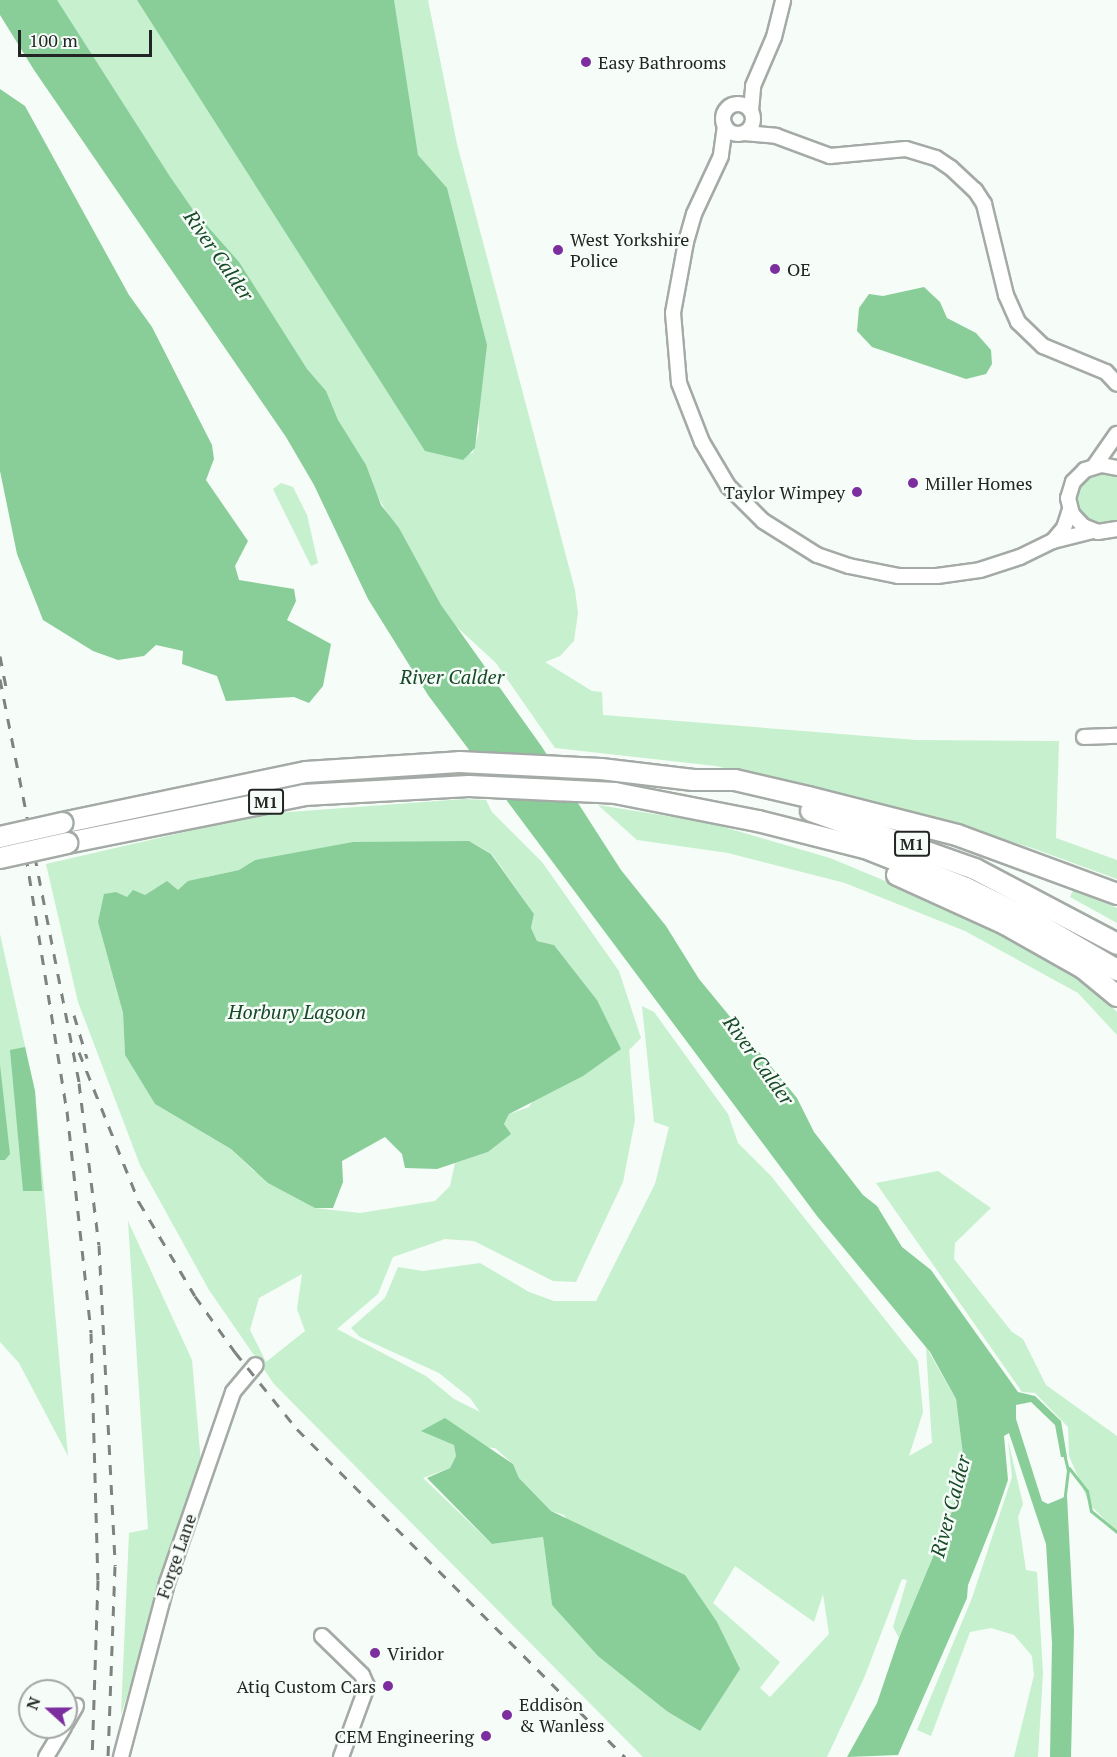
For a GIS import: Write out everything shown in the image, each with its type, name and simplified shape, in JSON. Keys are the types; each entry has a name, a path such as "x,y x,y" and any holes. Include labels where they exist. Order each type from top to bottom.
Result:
{"highway":[{"name":"M1","path":"0,837 306,772 459,762 601,769 693,780 870,829 975,869 1117,944"},
{"path":"693,780 735,780 957,835 1117,894"},
{"name":"M1","path":"0,858 304,795 469,786 615,793 758,821 865,848 966,888 1029,918 1117,970"},
{"path":"758,821 918,883 1005,924 1083,968 1117,996"}],"street":[{"path":"783,0 774,37 753,86 751,128 741,134 721,156 694,214 686,242 673,313 674,352 688,412 728,486 763,521 797,544 832,561 878,573 919,577 961,574 1020,558 1053,541 1108,533"},
{"path":"721,156 725,126 724,115 753,86"},
{"path":"732,106 744,105 776,136"},
{"path":"725,126 741,134 776,136 830,156 906,149 936,158 975,190 984,204 1006,295 1018,322 1043,346 1106,372 1117,384"},
{"path":"1053,541 1064,528 1070,509 1073,482 1095,465 1115,438"},
{"path":"1095,465 1117,467 1115,438"},
{"path":"1070,509 1079,523 1108,533"},
{"path":"1084,737 1117,736"},
{"name":"Forge Lane","path":"121,1757 167,1583 233,1392 256,1365"},
{"path":"322,1636 362,1675 367,1686 341,1757"},
{"path":"46,1757 57,1739"}],"shaded area":[{"path":"56,0 139,0 464,454 473,453 479,430 478,402 414,157 392,0 428,0 457,144 575,590 578,613 574,641 560,656 545,662 592,691 602,692 603,715 916,740 1059,741 1056,838 1117,860 1117,879 1032,848 931,818 716,766 555,748 496,663 447,618 305,369 127,115"},
{"path":"1098,471 1117,476 1117,521 1110,524 1086,521 1075,503 1075,492 1083,478"},
{"path":"281,483 293,487 307,515 318,563 311,566 273,489"},
{"path":"464,799 486,800 492,812 542,862 619,971 641,1038 629,1050 635,1120 623,1182 576,1282 553,1281 474,1241 445,1239 393,1257 378,1294 337,1329 426,1376 454,1399 480,1412 470,1398 439,1373 360,1337 351,1328 385,1298 398,1267 423,1271 480,1263 529,1292 554,1301 596,1301 655,1184 669,1127 654,1122 642,1006 654,1012 728,1114 738,1143 771,1176 918,1361 923,1412 909,1456 932,1443 926,1347 956,1399 963,1455 953,1509 899,1638 893,1627 907,1580 902,1579 864,1678 827,1757 643,1757 274,1384 209,1290 140,1165 78,1002 46,864 263,814","holes":["469,841 492,854 534,914 531,928 537,941 554,945 597,1000 529,1107 509,1114 504,1124 510,1134 488,1152 455,1163 450,1186 435,1201 360,1213 315,1208 254,1171 231,1149 155,1104 125,1055 123,1013 98,922 116,892 127,898 145,895 156,888 178,890 206,877 239,870 255,860","302,1274 297,1309 305,1331 266,1362 250,1330 259,1298","455,1445 495,1448 513,1464 519,1478 551,1511 564,1515 700,1731 668,1712 552,1605 543,1537 492,1544 423,1478 450,1468 456,1456","735,1566 814,1622 823,1594 829,1634 770,1697 760,1688 780,1662 713,1603"]},
{"path":"598,805 710,823 830,858 955,910 1080,976 1117,1012 1117,1035 1078,993 965,931 845,883 728,853 637,840"},
{"path":"1074,888 1117,908 1117,923 1070,897"},
{"path":"0,934 35,1091 68,1456 19,1363 0,1342"},
{"path":"938,1171 991,1208 955,1243 954,1259 1012,1332 1023,1339 1046,1385 1117,1436 1117,1532 1090,1505 1069,1456 1068,1427 1035,1393 1022,1392 876,1183"},
{"path":"128,1221 192,1360 201,1463 121,1715 129,1533 148,1529"},
{"path":"1008,1440 1023,1504 1018,1517 1026,1570 1037,1572 1043,1673 1038,1757 1014,1757 1034,1675 1032,1656 1014,1635 991,1628 970,1632 931,1736 917,1730 972,1598 1012,1477"}],"water":[{"name":"River Calder","path":"0,0 57,0 169,175 194,211 239,262 307,369 326,391 338,420 366,465 381,505 399,528 441,605 542,747 621,870 666,926 699,979 797,1098 814,1132 863,1195 877,1206 902,1247 931,1270 1018,1392 1035,1396 1061,1421 1067,1457 1061,1457 1055,1425 1031,1402 1016,1405 1016,1419 1042,1501 1048,1504 1067,1496 1074,1631 1071,1757 1050,1757 1052,1643 1046,1544 1009,1433 1004,1436 1008,1480 996,1515 968,1585 967,1598 898,1755 847,1757 877,1703 899,1638 953,1509 963,1455 956,1399 930,1352 817,1216 428,695 368,599 314,485 286,437 34,70 0,15"},
{"path":"137,0 394,0 418,155 447,188 487,345 475,448 463,460 425,451"},
{"path":"0,89 25,106 129,295 152,327 212,445 214,459 206,480 248,541 235,566 239,580 294,589 296,601 287,620 331,644 323,686 309,703 294,697 226,701 217,676 182,664 183,651 156,645 144,656 118,660 93,651 43,620 17,554 0,471"},
{"path":"924,287 940,302 947,318 976,333 991,350 992,364 986,374 966,379 872,347 857,331 859,308 869,294 883,296"},
{"name":"Horbury Lagoon","path":"469,841 491,854 534,914 531,928 537,941 554,945 597,1000 621,1049 583,1076 509,1114 504,1124 511,1134 488,1152 437,1169 405,1168 402,1154 385,1137 342,1161 343,1182 333,1208 315,1208 268,1183 231,1149 155,1104 125,1055 123,1013 98,922 104,894 116,892 127,897 133,890 145,895 167,881 178,890 188,881 239,870 255,860 353,842"},
{"path":"25,1047 35,1091 42,1191 23,1191 10,1050"},
{"path":"0,1065 10,1154 5,1160 0,1160"},
{"path":"445,1418 513,1464 519,1478 551,1511 685,1575 717,1622 740,1669 700,1731 668,1712 598,1656 552,1605 543,1537 492,1544 427,1478 450,1468 456,1456 454,1445 421,1431"}],"waterway":[{"path":"1064,1454 1068,1470 1064,1501"},
{"path":"1069,1468 1087,1491 1091,1511 1117,1532"}],"railway":[{"path":"0,656 6,688"},
{"path":"0,679 79,1083 99,1245 115,1566 108,1757"},
{"path":"26,856 67,1111 91,1333 98,1580 92,1757"},
{"path":"74,1015 87,1058"},
{"path":"79,1052 139,1202 195,1296 235,1352 297,1429 625,1757"}],"place":[{"name":"Easy Bathrooms","path":"586,62"},
{"name":"West Yorkshire Police","path":"558,250"},
{"name":"OE","path":"775,269"},
{"name":"Miller Homes","path":"913,483"},
{"name":"Taylor Wimpey","path":"857,492"},
{"name":"Viridor","path":"375,1653"},
{"name":"Atiq Custom Cars","path":"388,1686"},
{"name":"Eddison & Wanless","path":"507,1715"},
{"name":"CEM Engineering","path":"486,1736"}]}
